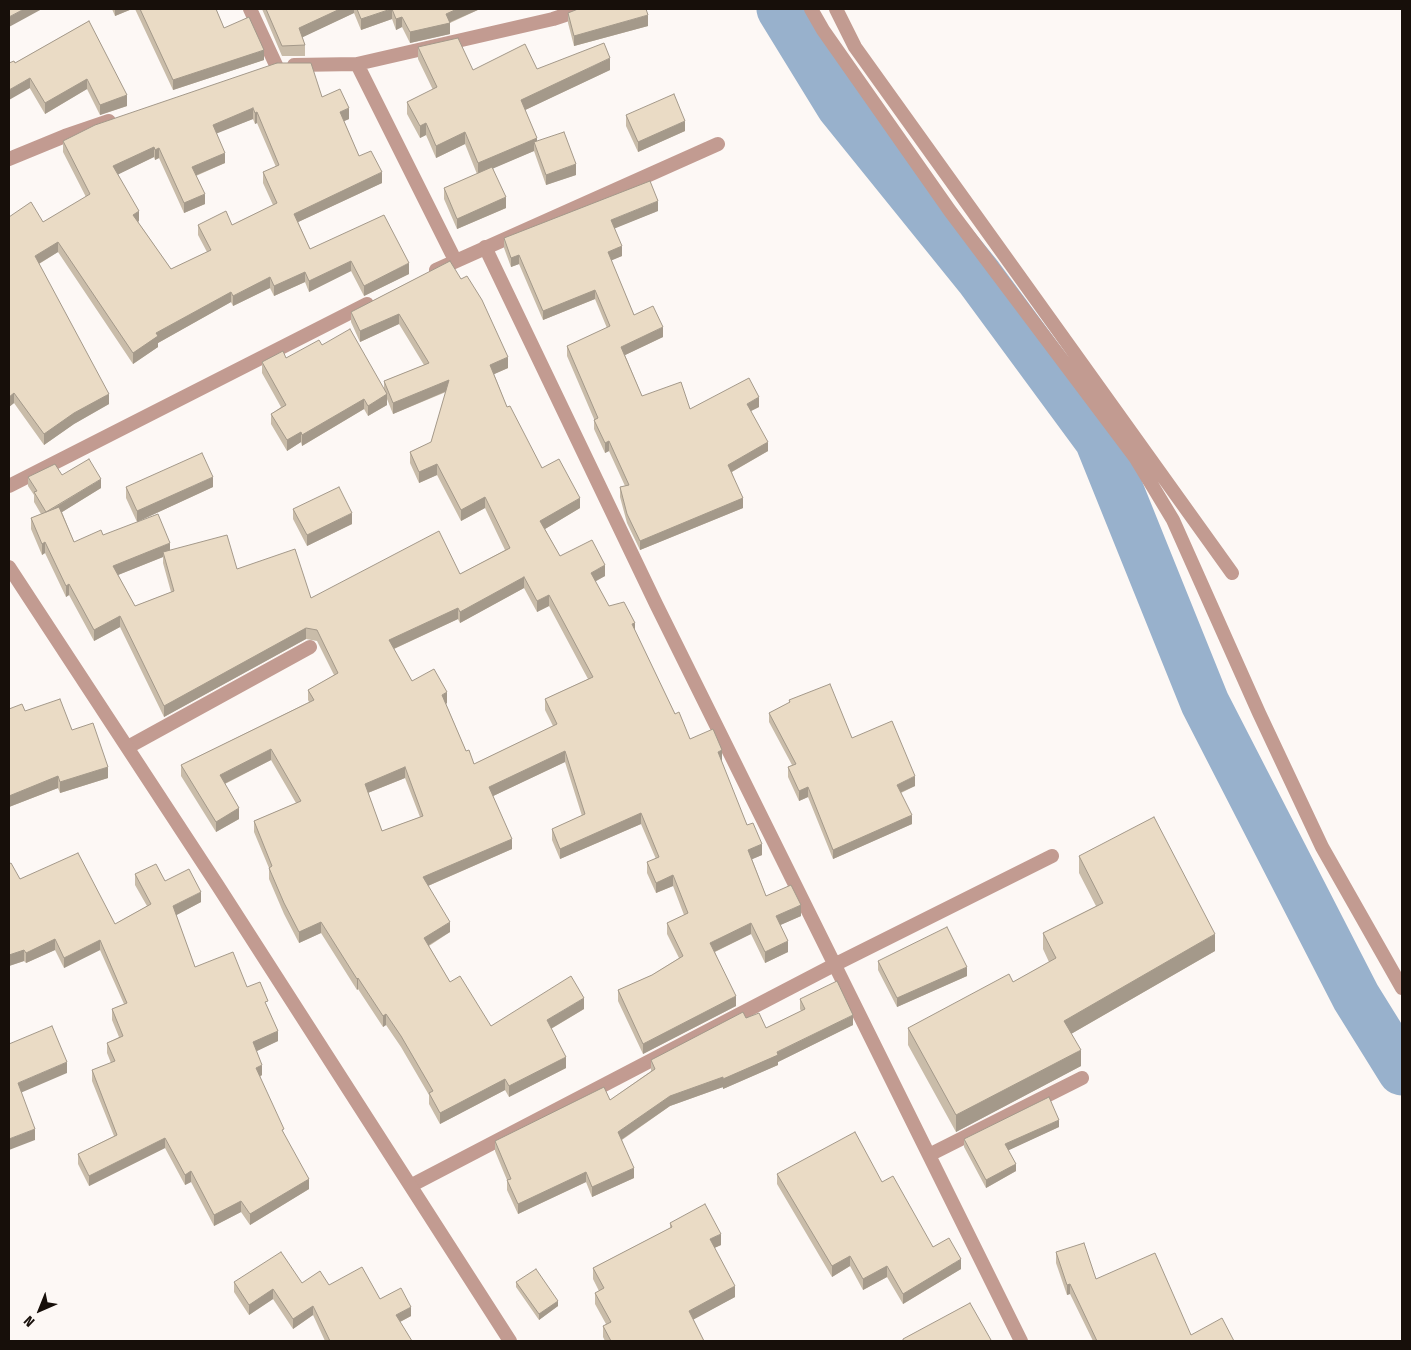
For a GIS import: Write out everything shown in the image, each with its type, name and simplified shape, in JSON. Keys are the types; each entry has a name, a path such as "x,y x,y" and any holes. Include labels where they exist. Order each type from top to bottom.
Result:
{"street":[{"path":"250,9 271,67 357,64 553,19 583,9"},
{"path":"811,9 823,30 950,211 1035,321 1135,457 1173,520 1259,713 1322,847 1402,988"},
{"path":"836,9 855,47 1232,573"},
{"path":"357,64 455,260"},
{"path":"9,159 65,136 120,117"},
{"path":"420,278 455,260 718,144"},
{"path":"485,247 661,613 1021,1341"},
{"path":"9,486 376,300"},
{"path":"9,567 412,1185 510,1341"},
{"path":"128,747 310,647"},
{"path":"412,1185 834,965 1052,856"},
{"path":"929,1156 1082,1078"}],"building":[{"path":"9,9 24,9 9,17"},
{"path":"140,9 216,9 224,28 249,17 264,50 173,80"},
{"path":"266,9 340,9 299,28 305,45 282,46"},
{"path":"357,9 391,9 361,19"},
{"path":"392,9 457,9 446,14 450,23 410,32 402,17 396,19"},
{"path":"578,9 646,9 648,15 574,36 568,13"},
{"path":"89,21 127,95 100,105 87,79 45,103 30,78 9,90 9,63 14,61 15,63"},
{"path":"458,38 473,70 525,44 537,69 604,43 610,58 521,100 537,138 478,163 465,132 436,146 426,123 420,126 407,102 437,87 418,47"},
{"path":"277,63 311,63 322,97 340,89 349,108 340,112 359,156 371,151 382,172 294,214 310,249 384,215 409,263 364,286 351,261 309,281 305,272 274,286 270,277 233,296 231,292 156,333 158,336 133,353 58,242 35,256 109,394 74,413 44,434 14,393 9,397 9,217 31,202 43,222 90,194 63,141 95,125","holes":["253,108 255,113 257,112 279,165 263,172 277,203 232,225 226,211 198,225 211,250 171,269 133,215 139,211 113,166 154,147 155,150 159,148 184,203 205,194 192,167 225,153 213,125"]},
{"path":"674,94 685,121 638,142 626,115"},
{"path":"564,132 576,164 546,175 534,142"},
{"path":"492,167 506,197 457,219 444,188"},
{"path":"650,181 658,201 611,220 622,246 608,252 634,315 653,306 663,327 621,347 642,396 681,382 690,409 749,378 759,397 747,404 768,442 728,465 743,498 640,541 627,514 620,487 629,485 609,441 605,443 594,420 598,418 567,346 610,326 595,290 543,311 519,255 511,258 504,238"},
{"path":"450,261 461,279 467,276 482,300 508,357 490,365 507,407 510,406 542,468 559,459 580,498 540,521 560,556 592,540 605,565 591,573 609,606 624,602 635,623 632,624 675,714 679,712 690,739 713,729 722,750 718,752 747,825 753,823 762,844 748,850 766,896 791,885 801,905 776,916 788,941 765,952 751,923 710,943 736,996 643,1044 618,990 652,975 683,956 667,923 688,913 673,875 656,883 647,862 659,857 641,813 560,849 552,829 585,814 565,751 489,787 512,839 423,877 450,922 424,938 450,982 460,976 491,1026 571,976 584,998 547,1020 566,1057 509,1086 505,1079 440,1113 429,1093 433,1091 401,1036 386,1014 383,1016 357,979 321,922 299,932 284,903 269,868 272,866 254,821 301,801 271,749 220,775 239,808 216,822 181,765 314,700 308,690 338,673 317,630 306,628 164,706 120,616 94,630 69,584 66,586 45,542 42,544 31,518 59,507 74,542 101,530 103,535 158,514 170,543 113,566 135,606 174,591 163,552 227,535 237,569 295,549 311,598 439,531 460,574 510,548 485,497 461,510 437,464 419,472 410,452 431,442 449,380 393,403 384,381 429,363 399,314 360,331 351,312","holes":["524,577 537,601 549,595 593,677 545,699 557,724 474,764 469,750 466,751 442,695 447,692 434,669 412,681 389,640 458,608 460,612","405,767 423,816 382,831 365,784"]},
{"path":"350,329 387,394 368,406 364,399 302,435 301,432 287,440 271,414 286,405 262,362 283,351 286,358 319,340 322,345"},
{"path":"202,453 213,477 137,511 126,487"},
{"path":"89,459 101,479 46,512 34,492 37,491 28,477 55,464 62,475"},
{"path":"339,487 352,513 307,535 293,509"},
{"path":"830,684 852,738 892,721 915,776 897,785 912,815 833,850 808,787 799,791 788,767 796,764 769,713 790,702 789,700"},
{"path":"60,699 72,730 93,723 108,767 60,782 58,776 9,796 9,709 22,704 25,711"},
{"path":"1154,817 1215,934 1064,1021 1081,1050 956,1115 908,1028 1009,974 1013,982 1056,958 1043,933 1103,903 1079,856"},
{"path":"78,853 115,924 151,904 135,874 156,864 165,881 189,869 201,892 173,906 195,967 233,952 247,987 260,982 268,1001 265,1002 278,1031 253,1042 262,1065 256,1068 284,1129 282,1130 309,1179 250,1214 241,1201 214,1215 191,1171 185,1175 165,1138 89,1176 78,1154 117,1135 92,1070 115,1061 107,1043 123,1036 112,1009 127,1003 100,940 64,958 55,939 26,953 24,950 9,955 9,864 11,863 20,879"},
{"path":"947,927 967,967 897,998 878,961"},
{"path":"837,981 853,1015 777,1052 778,1055 723,1079 723,1077 670,1096 618,1132 634,1168 592,1187 586,1172 518,1204 507,1180 511,1179 495,1141 604,1087 610,1100 655,1069 651,1060 743,1012 746,1018 759,1013 766,1028 805,1009 800,999"},
{"path":"52,1026 67,1062 18,1083 35,1129 9,1139 9,1044"},
{"path":"1049,1097 1059,1120 1005,1144 1016,1164 986,1180 964,1139"},
{"path":"855,1132 882,1182 893,1176 933,1247 949,1238 961,1259 903,1294 887,1266 863,1279 850,1256 832,1266 777,1174"},
{"path":"705,1204 721,1234 710,1239 735,1286 689,1311 704,1341 611,1341 603,1326 611,1322 595,1293 604,1288 593,1268 672,1227 670,1223"},
{"path":"1084,1243 1096,1279 1155,1253 1191,1335 1222,1318 1234,1341 1097,1341 1070,1284 1067,1285 1056,1252"},
{"path":"281,1252 302,1283 320,1271 329,1285 362,1267 380,1299 401,1288 411,1307 396,1315 412,1341 330,1341 313,1306 293,1319 273,1289 249,1305 234,1282"},
{"path":"536,1269 558,1301 539,1314 516,1282"},
{"path":"970,1303 991,1340 903,1341 903,1339"}],"waterway":[{"path":"781,9 840,105 979,277 1099,440 1205,703 1356,997 1402,1071"}]}
